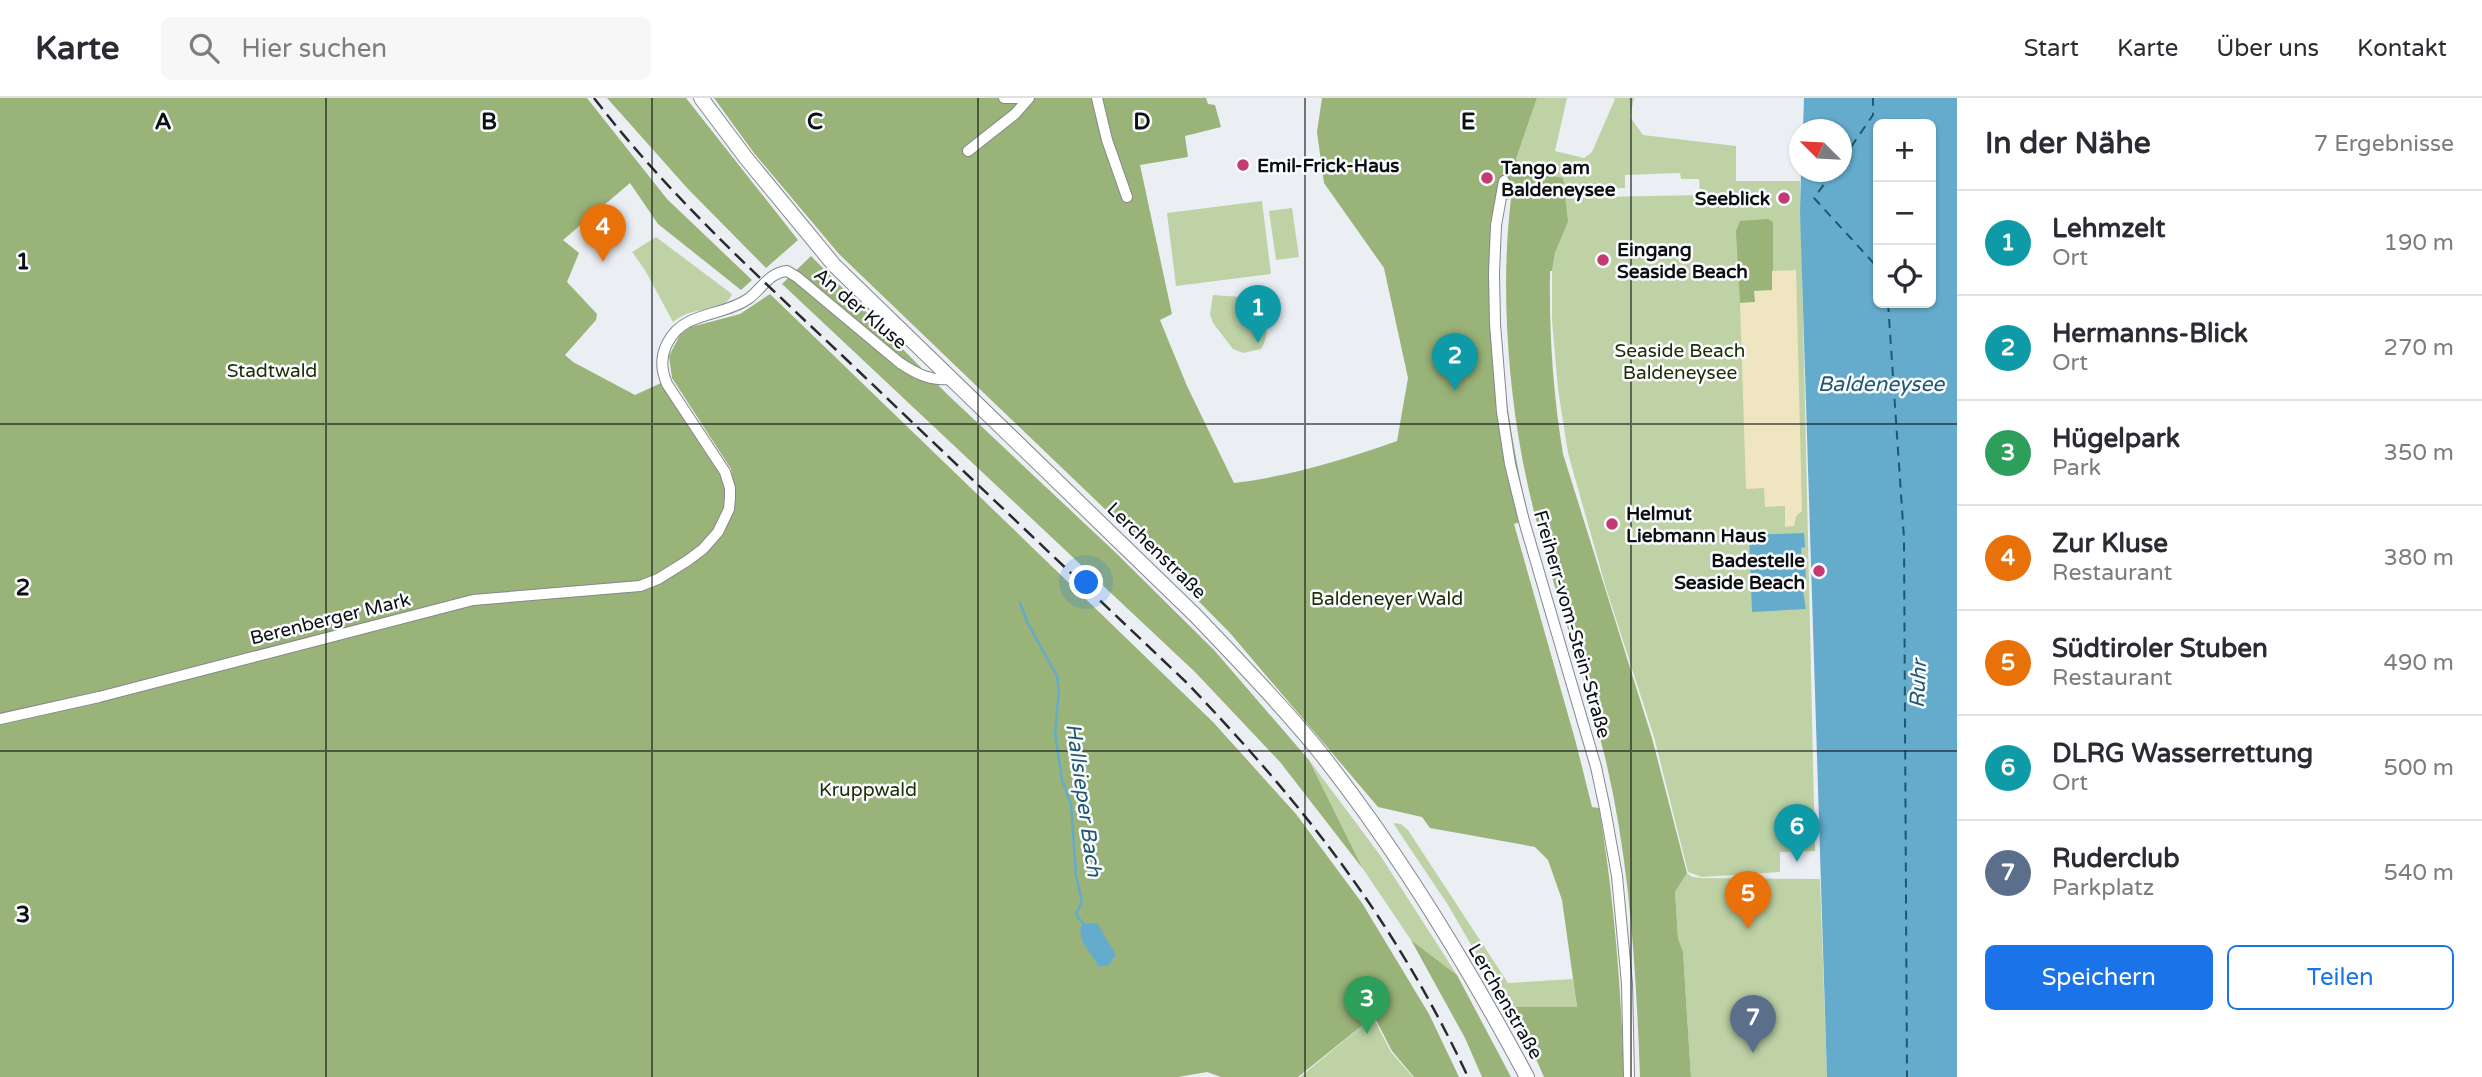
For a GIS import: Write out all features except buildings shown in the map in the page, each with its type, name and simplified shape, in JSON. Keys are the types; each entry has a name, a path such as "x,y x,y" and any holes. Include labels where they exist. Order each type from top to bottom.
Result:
{"main road":[{"name":"Lerchenstraße","path":"701,98 746,158 834,265 1195,615 1314,746 1419,893 1527,1077"}],"street":[{"path":"1004,98 1025,99"},
{"path":"1097,98 1107,141 1127,197"},
{"path":"968,151 1015,114 1025,99"},
{"name":"Freiherr-vom-Stein-Straße","path":"1504,181 1496,225 1493,273 1494,324 1502,412 1510,464 1524,521 1592,754 1605,809 1617,876 1626,970 1629,1077"},
{"name":"An der Kluse","path":"671,571 703,549 718,532 729,509 730,498 725,472 667,384 662,372 665,347 680,325 693,318 729,309 748,298 774,274 787,271 918,375 935,380 950,379"},
{"name":"Berenberger Mark","path":"0,719 99,697 473,600 632,588 671,571"}],"green space":[{"name":"Kruppwald","path":"0,98 587,98 667,199 752,280 741,290 658,224 630,183 563,240 579,253 567,282 597,314 596,320 565,355 573,362 635,395 661,383 722,474 727,492 725,508 734,490 731,469 672,378 669,356 680,335 691,327 740,314 770,294 1213,722 1296,814 1362,903 1429,1014 1459,1077 1414,1077 1392,1051 1374,1016 1298,1077 1221,1077 1207,1072 1178,1077 0,1077","holes":["716,526 705,550 635,590 473,602 643,581 690,552 705,540"]},
{"path":"607,98 686,98 798,240 766,268 688,189"},
{"name":"Baldeneyer Wald","path":"714,98 1206,98 1208,104 1215,105 1221,127 1185,136 1188,157 1140,165 1172,314 1160,320 1187,386 1234,483 1317,466 1397,441 1408,378 1384,268 1324,183 1317,132 1322,98 1537,98 1516,159 1524,171 1563,178 1568,222 1550,271 1550,317 1552,363 1563,454 1652,738 1687,873 1675,892 1678,938 1683,952 1691,1077 1640,1077 1630,916 1614,796 1595,719 1539,533 1517,426 1509,361 1506,295 1511,199 1503,200 1499,240 1499,321 1513,441 1529,519 1514,524 1592,807 1599,808 1616,942 1624,1077 1544,1077 1531,1048 1506,1007 1577,1007 1562,900 1548,860 1535,847 1430,828 1422,817 1378,807 1230,633 1156,558 839,254 754,153"},
{"name":"Seaside Beach Baldeneysee","path":"1537,98 1567,98 1555,151 1584,158 1592,152 1615,99 1612,98 1634,98 1630,117 1643,135 1736,146 1736,181 1800,182 1815,851 1780,852 1780,872 1702,877 1688,872 1654,737 1606,588 1568,453 1558,389 1552,320 1552,271 1555,253 1568,222 1516,159","holes":["1680,173 1681,179 1699,179 1700,195 1601,197 1601,189 1625,188 1625,175"]},
{"path":"1262,201 1271,274 1176,286 1167,213"},
{"path":"1292,208 1299,257 1276,260 1269,211"},
{"path":"1768,219 1773,222 1773,290 1755,302 1740,303 1736,231 1740,221"},
{"path":"656,237 732,294 729,299 720,306 689,313 673,322 645,270 632,252"},
{"path":"811,256 948,395 1115,552 1214,650 1309,760 1363,869 1280,762 1195,672 782,284"},
{"path":"1213,295 1255,298 1267,330 1261,349 1243,353 1233,349 1213,323 1210,314"},
{"path":"1309,760 1380,855 1457,975 1411,940 1363,869"},
{"path":"1393,823 1401,824 1408,830 1508,983 1573,979 1577,1008 1507,1007 1448,905"},
{"path":"1687,873 1692,877 1703,878 1820,879 1827,1077 1691,1077 1683,952 1678,938 1675,892"},
{"path":"1411,940 1457,975 1511,1077 1482,1077 1465,1038"},
{"path":"1373,1017 1391,1052 1413,1077 1300,1077"}],"sand":[{"path":"1796,270 1802,511 1796,516 1794,526 1785,527 1785,506 1765,507 1764,488 1746,489 1740,303 1755,302 1754,291 1772,290 1772,271"}],"water":[{"name":"Baldeneysee","path":"1804,98 1957,98 1957,1077 1827,1077 1801,182 1852,182 1852,119 1803,119"},
{"path":"1804,533 1805,547 1801,548 1802,557 1805,557 1806,584 1802,585 1806,609 1752,612 1749,535"},
{"path":"1097,923 1116,955 1109,965 1099,967 1082,941 1080,929 1083,924"}],"waterway":[{"name":"Hallsieper Bach","path":"1020,602 1027,622 1057,676 1059,691 1055,733 1062,780 1071,804 1076,876 1082,902 1076,914 1083,924"}],"ferry route":[{"path":"1852,145 1873,115 1873,98"},
{"path":"1826,182 1814,198 1873,263"},
{"path":"1888,308 1904,538 1907,1077"}],"railway":[{"path":"594,98 652,168 715,234 1186,682 1229,728 1308,820 1378,916 1440,1020 1468,1077"}],"place":[{"name":"Emil-Frick-Haus","path":"1243,165"},
{"name":"Tango am Baldeneysee","path":"1487,178"},
{"name":"Seeblick","path":"1784,198"},
{"name":"Eingang Seaside Beach","path":"1603,260"},
{"name":"Zur Kluse","path":"603,262"},
{"name":"Lehmzelt","path":"1258,343"},
{"name":"Hermanns-Blick","path":"1455,391"},
{"name":"Helmut Liebmann Haus","path":"1612,524"},
{"name":"Badestelle Seaside Beach","path":"1819,571"},
{"name":"DLRG Wasserrettung","path":"1797,862"},
{"name":"Südtiroler Stuben","path":"1748,929"},
{"name":"Hügelpark","path":"1367,1034"},
{"name":"Ruderclub","path":"1753,1053"}],"park label":[{"name":"Stadtwald","path":"272,370"}],"water label":[{"name":"Ruhr","path":"1918,684"}]}
